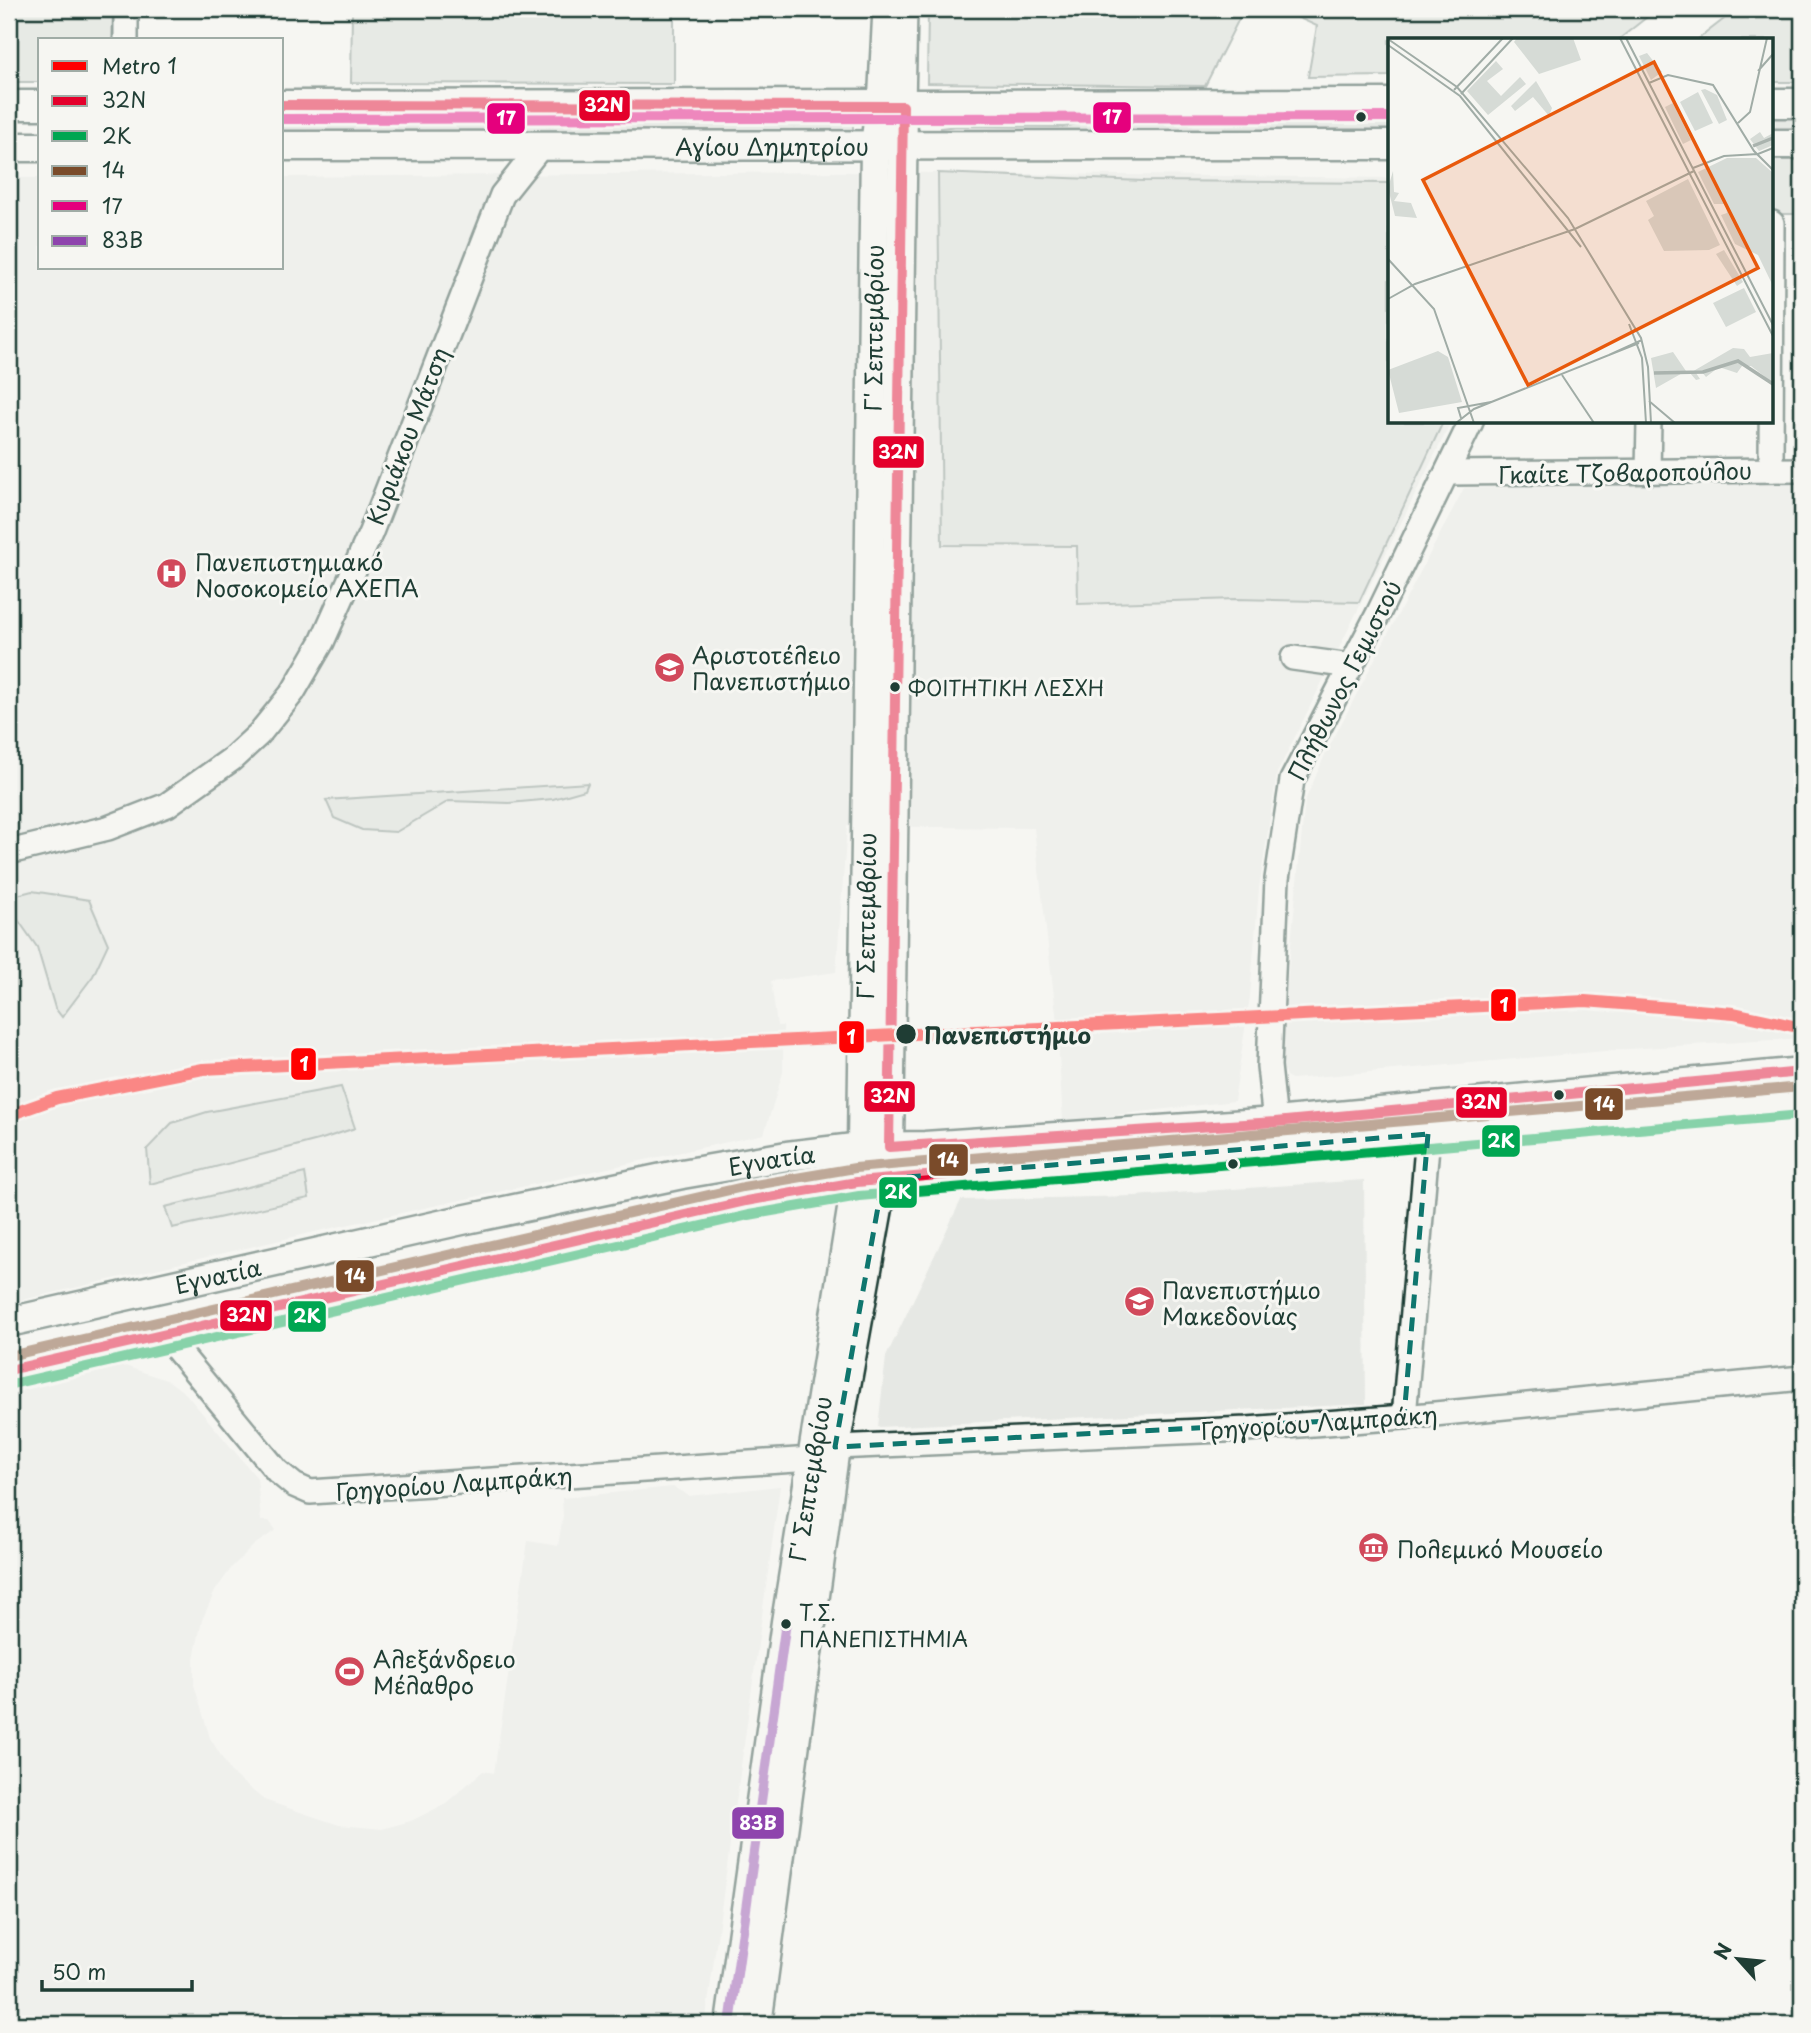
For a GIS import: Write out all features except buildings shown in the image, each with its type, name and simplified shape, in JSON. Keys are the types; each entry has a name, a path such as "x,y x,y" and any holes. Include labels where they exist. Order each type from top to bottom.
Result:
{"main road":[{"name":"Αγίου Δημητρίου","path":"284,105 1388,103"},
{"path":"1772,103 1802,103"},
{"path":"9,105 38,105"},
{"name":"Γ' Σεπτεμβρίου","path":"875,1147 875,146 892,106"},
{"name":"Γ' Σεπτεμβρίου","path":"730,2024 772,1816 824,1453 875,1147 904,146 892,106"},
{"path":"1772,144 1802,144"},
{"name":"Αγίου Δημητρίου","path":"284,146 1388,145"},
{"path":"9,147 38,147"},
{"name":"Εγνατία","path":"9,1322 463,1220 682,1174 787,1156 875,1147 1275,1122 1802,1072"},
{"name":"Εγνατία","path":"9,1370 746,1200 870,1180 1802,1101"},
{"name":"Γ' Σεπτεμβρίου","path":"757,2024 772,1816"}],"street":[{"path":"126,9 126,38"},
{"name":"Γ' Σεπτεμβρίου","path":"885,9 892,106"},
{"name":"Γ' Σεπτεμβρίου","path":"892,106 905,9"},
{"name":"Κυριάκου Μάτση","path":"9,852 108,828 167,805 232,760 259,734 287,700 322,642 366,544 502,195 518,170 541,146"},
{"name":"Πλήθωνος Γεμιστού","path":"1275,1122 1270,1080 1277,878 1289,792 1300,759 1351,666 1470,424"},
{"path":"1648,424 1648,471"},
{"path":"1771,424 1771,470"},
{"name":"Γκαίτε Τζοβαροπούλου","path":"1447,473 1802,470"},
{"path":"1293,657 1351,666"},
{"path":"1404,1417 1428,1134"},
{"name":"Γρηγορίου Λαμπράκη","path":"165,1335 277,1471 294,1485 310,1492 824,1453 1247,1429 1404,1417 1802,1378"}],"highlighted area":[{"path":"1428,1134 1404,1417 835,1447 883,1179"}],"shaded area":[{"path":"9,9 113,9 112,38 38,38 38,82 9,82"},
{"path":"928,9 1244,9 1205,86 927,83"},
{"path":"1279,9 1657,9 1621,38 1388,38 1388,76 1308,77 1317,26"},
{"path":"1737,9 1802,9 1802,82 1772,82 1772,38 1700,38"},
{"path":"352,12 674,12 674,84 351,83"},
{"path":"853,113 853,136 284,135 284,116"},
{"path":"1772,114 1797,114 1797,133 1772,133"},
{"path":"1388,115 1388,134 940,133 941,128 957,126 1064,127 1112,116"},
{"path":"1772,160 1802,160 1802,214 1772,214"},
{"name":"Αριστοτέλειο Πανεπιστήμιο","path":"841,172 1388,178 1388,424 1450,424 1277,773 1259,888 1250,996 1234,1101 1063,1121 1057,1021 1034,828 847,826 836,972 771,981 777,1026 783,1026 783,1072 764,1134 323,1230 9,1303 9,178 38,178 38,270 284,270 284,177"},
{"path":"938,173 1144,181 1388,183 1388,424 1442,424 1359,602 1236,599 1078,604 1077,546 942,545"},
{"path":"1802,482 1802,1038 1627,1049 1292,1079 1286,1076 1280,1057 1305,801 1325,755 1464,488"},
{"path":"588,783 585,790 553,799 509,803 449,801 396,832 362,830 334,818 326,800"},
{"path":"32,891 89,900 108,944 93,976 62,1017 55,1008 37,947 9,907 9,897"},
{"path":"341,1087 355,1128 150,1184 147,1149 172,1123 207,1112"},
{"path":"305,1173 309,1198 172,1228 165,1207"},
{"name":"Πανεπιστήμιο Μακεδονίας","path":"1364,1180 1366,1404 878,1427 886,1357 961,1200 1134,1196"},
{"path":"125,1366 169,1381 186,1394 257,1478 261,1521 269,1521 276,1530 254,1545 232,1567 215,1591 202,1620 194,1658 194,1685 210,1738 232,1774 264,1800 339,1825 382,1829 411,1821 445,1804 483,1771 494,1773 528,1541 558,1546 563,1516 562,1498 673,1487 689,1496 780,1486 705,2024 9,2024 9,1394"}],"metro line":[{"name":"1","path":"9,1115 57,1098 203,1069 1585,1001 1734,1013 1802,1028"}],"transit line":[{"name":"32Ν","path":"284,105 903,106 889,1147 1275,1122 1802,1072"},
{"name":"17","path":"284,119 1388,117"},
{"name":"14","path":"9,1356 743,1187 855,1168 1801,1087"},
{"name":"2Κ","path":"12,1384 749,1215 859,1196 1802,1115"},
{"name":"32Ν","path":"9,1370 746,1201 857,1182 960,1173"},
{"name":"83Β","path":"730,2024 786,1622"}],"place":[{"name":"Πανεπιστημιακό Νοσοκομείο ΑΧΕΠΑ","path":"172,574"},
{"name":"Αριστοτέλειο Πανεπιστήμιο","path":"669,667"},
{"name":"ΦΟΙΤΗΤΙΚΗ ΛΕΣΧΗ","path":"895,687"},
{"name":"Πανεπιστήμιο","path":"906,1034"},
{"name":"Πανεπιστήμιο Μακεδονίας","path":"1139,1302"},
{"name":"Πολεμικό Μουσείο","path":"1374,1548"},
{"name":"Τ.Σ. ΠΑΝΕΠΙΣΤΗΜΙΑ","path":"786,1624"},
{"name":"Αλεξάνδρειο Μέλαθρο","path":"350,1671"}]}
